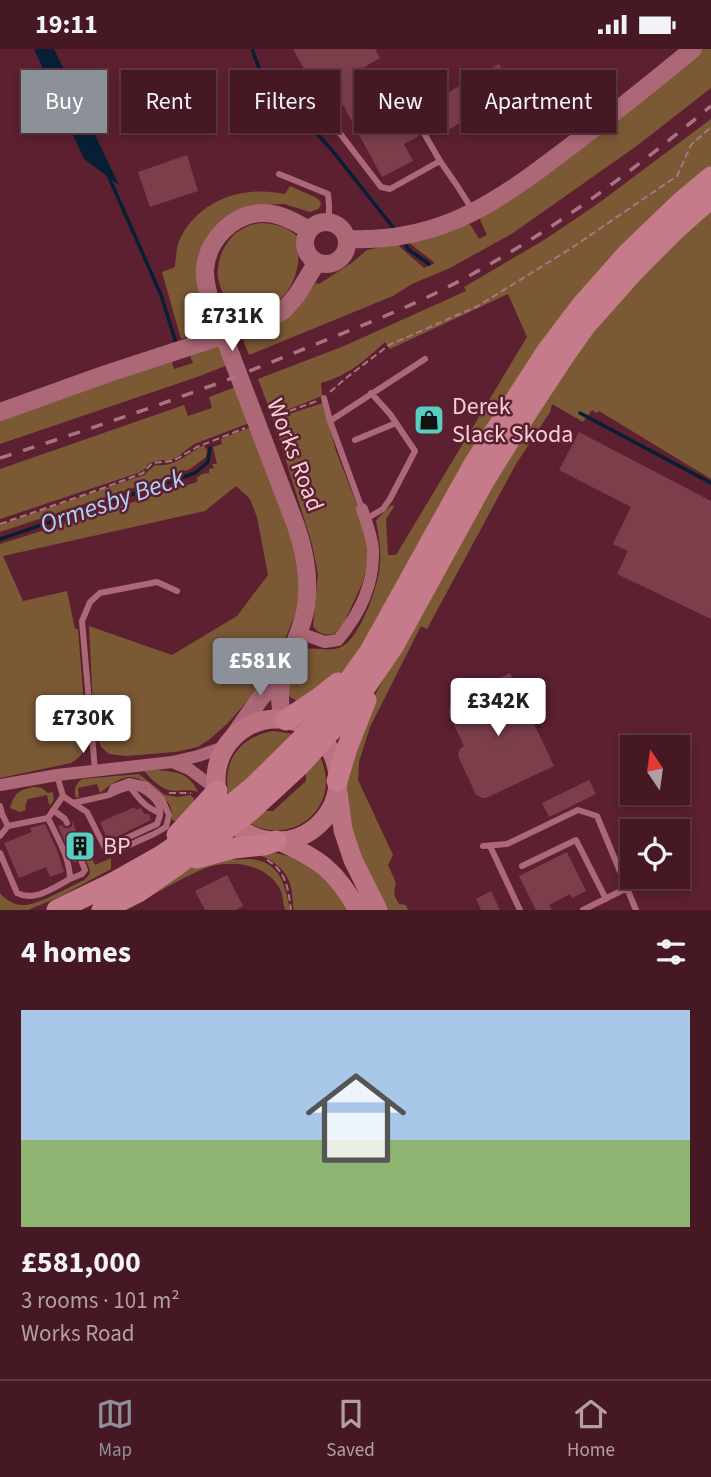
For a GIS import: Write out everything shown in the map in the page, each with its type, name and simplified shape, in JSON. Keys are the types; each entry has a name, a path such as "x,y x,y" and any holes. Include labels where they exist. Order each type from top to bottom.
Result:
{"highway":[{"path":"337,785 374,661 474,464 547,351 581,306 628,253 711,177"},
{"path":"102,910 138,892 205,825 223,803 317,735 327,711 374,661 394,645 484,481 564,356 586,325 634,271 711,198"},
{"path":"285,720 329,690 348,671 374,661"},
{"path":"57,910 115,882 169,861 234,848 264,845 273,847"}],"main road":[{"path":"348,239 391,238 441,227 496,201 626,104 693,49"},
{"name":"Works Road","path":"229,743 282,672 299,633 306,607 308,581 296,526 206,285 207,256 212,244 222,232 245,216 263,213 280,216 309,230"},
{"path":"329,221 336,223 348,239 343,257 328,264 311,258 305,243 309,230 316,224 329,221"},
{"path":"0,412 262,323 283,311 297,295 317,262"},
{"name":"Works Road","path":"282,672 279,699 285,720"},
{"path":"358,910 346,888 334,874 310,855 273,847 253,836 223,803 216,780 219,762 238,733 255,723 285,720 303,726 317,735 332,755 343,830 353,860 377,910"},
{"path":"273,847 318,825 331,808 337,785"}],"street":[{"path":"299,633 325,642 338,641 350,626 366,596 374,549 364,514"},
{"path":"0,785 57,775 172,762 198,756 229,743"},
{"path":"172,762 189,769 223,803"}],"lane":[{"path":"340,133 385,189 390,189 440,161"},
{"path":"424,133 474,213"},
{"path":"279,174 328,194 329,221"},
{"path":"330,421 425,359"},
{"path":"324,398 364,514 383,509 415,451 371,393"},
{"path":"355,440 396,423"},
{"path":"95,770 82,621 90,602 100,593 157,582 177,591"},
{"path":"57,775 63,796 87,812 109,852 166,827 169,815 162,799 147,785 129,781 113,787 108,795"},
{"path":"73,803 130,787 141,789 159,807 157,824 105,848"},
{"path":"0,837 8,826 48,818 63,796"},
{"path":"0,806 8,826"},
{"path":"53,810 67,823"},
{"path":"520,910 487,846 507,844 578,810 597,816 620,871"},
{"path":"48,818 67,861 70,879"},
{"path":"522,866 576,840 606,899"},
{"path":"0,853 16,893 25,897 35,896 82,874 85,870 81,860"},
{"path":"583,910 625,889"},
{"path":"627,889 636,910"}],"path":[{"path":"267,419 324,398 389,345 478,306 570,249 677,176 691,145 711,127"},
{"path":"0,524 143,473 152,463 173,461 197,447 243,428"},
{"path":"164,791 171,794 192,794"},
{"path":"273,847 277,867 285,880 291,910"}],"shaded area":[{"path":"703,49 711,49 711,88 638,145 513,233 393,296 249,355 241,335 288,315 316,283 319,284 353,262 367,250 398,243 424,268 435,263 408,242 467,222 479,239 487,235 480,220 481,216 600,133 616,133 616,121"},
{"path":"711,119 711,168 408,574 351,662 331,684 301,703 290,697 286,691 300,651 304,653 306,649 334,649 343,646 362,621 379,573 380,548 376,521 392,505 394,507 386,519 388,555 396,555 527,337 508,294 390,349 385,342 348,372 321,383 322,396 272,416 258,379 344,346 466,291 464,287 544,240 596,205"},
{"path":"290,186 317,198 321,205 310,212 284,204 257,205 237,210 217,225 208,238 213,327 181,339 162,272 175,267 179,242 188,225 211,205 225,198 254,192 285,194"},
{"path":"711,209 711,479 599,411 597,413 592,410 583,422 552,404 550,412 516,464 427,629 421,626 370,727 359,762 358,780 393,855 388,865 396,883 395,896 399,904 406,905 408,910 385,910 359,857 347,812 347,778 360,731 376,693 476,508 574,355 628,289"},
{"path":"262,223 281,227 298,237 297,270 286,293 276,302 265,310 234,320 218,278 221,255 228,241 239,231 249,225"},
{"path":"221,341 230,364 0,444 0,419 171,358 174,369 193,363 189,353"},
{"path":"238,386 252,422 194,444 169,461 149,463 138,473 0,519 0,469 184,405 188,416 212,408 209,397"},
{"path":"323,403 336,451 363,520 370,556 362,584 343,625 334,634 319,632 313,626 318,574 312,544 273,419"},
{"path":"253,426 297,540 300,592 296,612 276,662 265,681 228,723 198,747 175,752 126,756 109,754 101,747 94,725 89,626 172,655 237,616 268,575 257,517 250,499 236,486 205,511 3,556 23,601 67,591 75,629 78,629 87,742 81,754 71,763 0,778 0,544 197,482 197,478 214,468 212,464 217,464 213,447 222,444 221,439"},
{"path":"204,445 206,457 190,469 0,532 0,525 144,475 155,465 175,462"},
{"path":"273,731 293,734 229,797 228,773 235,753 251,739"},
{"path":"320,757 325,775 325,791 320,806 310,817 298,826 283,830 266,829 249,823 262,811 273,811 306,781 306,770"},
{"path":"157,770 186,777 198,792 174,791 162,787 145,772"},
{"path":"139,774 165,795 190,795 194,798 193,805 177,822 172,820 170,806 162,795 146,782 134,777 117,781 100,793 97,784 78,788 79,797 76,798 76,787 82,779"},
{"path":"34,787 42,788 48,793 53,792 52,803 49,805 47,795 28,799 26,810 20,812 10,808 18,793"},
{"path":"265,851 293,858 312,867 353,910 294,910 292,890 286,875 273,862 255,854"},
{"path":"91,856 95,865 111,858 111,869 28,910 0,910 0,893 11,902 25,905 84,880 90,872 85,859"},
{"path":"249,859 268,864 274,869 283,883 290,910 285,910 280,889 266,873 246,865 224,864 203,869 126,910 115,910 196,865"}],"water":[{"path":"34,49 54,49 64,70 44,70"},
{"path":"72,133 94,133 119,185 84,159"}],"building":[{"path":"293,49 375,49 380,58 363,68 364,70 354,70 354,125 343,105 340,107 340,70 304,70"},
{"path":"499,64 502,70 488,70"},
{"path":"461,85 461,123 447,130 447,93"},
{"path":"358,133 417,133 419,136 404,144 413,161 382,177"},
{"path":"187,155 198,191 150,207 138,172"},
{"path":"579,432 711,501 711,619 617,574 628,551 613,544 631,507 559,470"},
{"path":"510,673 554,766 483,798 476,795 458,756 459,750 464,746 449,710 456,699"},
{"path":"589,780 596,794 549,817 542,803"},
{"path":"135,807 136,810 141,808 144,814 149,814 151,820 108,841 100,822"},
{"name":"BP","path":"72,821 79,837 83,835 91,856 86,858 78,855 74,863 58,826 69,828"},
{"path":"45,824 64,872 50,877 46,867 19,878 4,843 32,832 30,828"},
{"path":"567,852 586,891 572,898 570,894 549,905 552,910 536,910 519,876"},
{"path":"227,875 243,906 236,910 205,910 195,891"},
{"path":"491,891 500,910 481,910 476,899"}],"waterway":[{"path":"252,49 267,90 296,110 331,149 396,231"},
{"name":"Ormesby Beck","path":"108,175 161,295 177,346"},
{"path":"402,240 408,249 429,264"},
{"path":"580,413 711,483"},
{"name":"Ormesby Beck","path":"0,539 195,473 208,462 210,448"}],"railway":[{"path":"0,458 218,383 436,293 509,253 579,208 711,106"}],"place":[{"name":"Derek Slack Skoda","path":"429,420"},
{"name":"BP","path":"80,846"}]}
